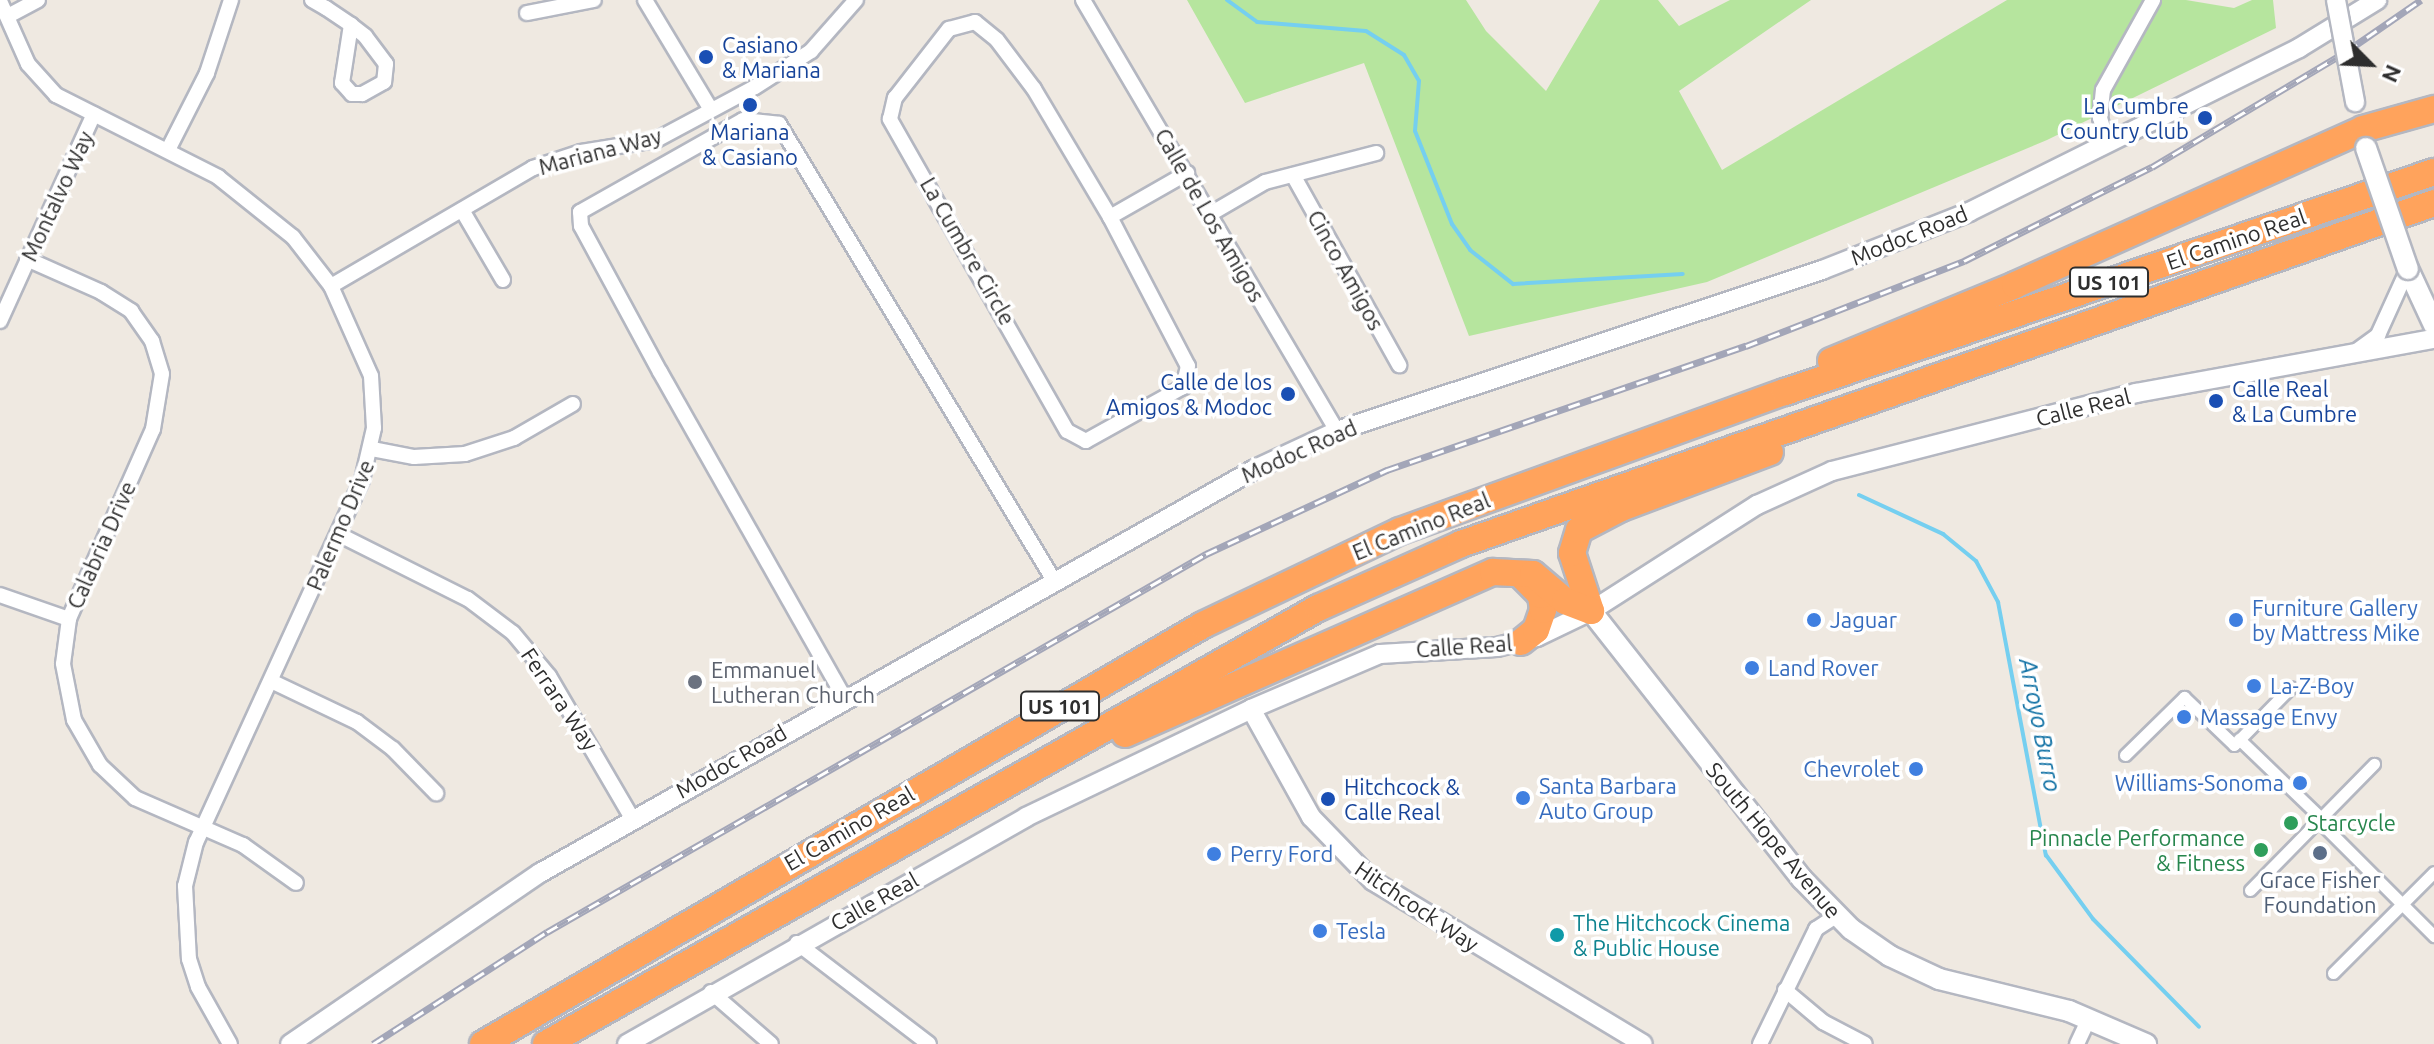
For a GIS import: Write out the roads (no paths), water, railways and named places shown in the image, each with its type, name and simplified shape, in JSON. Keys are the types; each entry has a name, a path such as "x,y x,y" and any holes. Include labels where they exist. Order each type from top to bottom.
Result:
{"highway":[{"path":"1785,392 1835,358 2434,109"},
{"name":"El Camino Real","path":"483,1044 1203,625 1400,531 1785,392 2434,172"},
{"name":"El Camino Real","path":"546,1044 1318,608 1461,544 2434,203"},
{"path":"1591,611 1572,553 1579,530 1621,508 1835,427 1874,397"},
{"path":"1066,750 1128,733 1493,572 1514,570 1533,574 1565,601 1591,611"},
{"path":"1514,570 1541,595 1543,610 1536,630 1521,642"}],"main road":[{"path":"2364,138 2408,269 2434,325"},
{"name":"South Hope Avenue","path":"1591,611 1836,916 1890,956 1939,979 2089,1018 2146,1044"}],"street":[{"path":"8,16 38,0"},
{"path":"169,148 207,73 231,0"},
{"path":"312,0 351,25 389,70 384,82 362,94 352,94 342,83 351,25"},
{"path":"527,13 594,0"},
{"path":"645,0 711,110"},
{"name":"Mariana Way","path":"331,286 552,160 656,140 811,51 856,0"},
{"name":"Calle de Los Amigos","path":"1083,0 1212,213 1337,431"},
{"path":"2108,144 2100,118 2103,90 2153,0"},
{"path":"2336,0 2364,138"},
{"name":"Modoc Road","path":"290,1044 472,916 632,818 1176,509 1337,431 1822,270 1969,212 2299,48 2377,0"},
{"name":"Palermo Drive","path":"0,1 20,50 44,84 94,114 169,148 272,217 331,286 371,376 372,449 338,534 206,828 185,886 186,937 198,987 230,1044"},
{"name":"La Cumbre Circle","path":"975,22 997,40 1034,89 1110,217 1189,374 1177,392 1086,441 1067,431 893,126 895,98 949,29 975,22"},
{"name":"Montalvo Way","path":"0,321 94,114"},
{"path":"844,697 660,372 581,226 580,212 743,120 779,124 794,141 1053,579"},
{"path":"1212,213 1265,182 1376,153"},
{"path":"1110,217 1187,173"},
{"name":"Cinco Amigos","path":"1293,175 1399,365"},
{"path":"462,210 503,280"},
{"name":"Calabria Drive","path":"27,259 101,292 131,311 152,341 162,374 153,429 69,619 64,681 85,744 135,798 260,855 296,883"},
{"path":"2355,352 2378,335 2408,269"},
{"name":"Calle Real","path":"627,1044 797,943 1026,817 1251,709 1380,654 1521,642 1591,611 1743,513 1851,464 2146,391 2434,339"},
{"path":"372,449 414,457 465,454 514,438 573,404"},
{"name":"Ferrara Way","path":"338,534 461,595 513,633 549,676 632,818"},
{"path":"0,595 69,619"},
{"path":"271,681 367,729 436,793"},
{"path":"2125,755 2184,697 2234,745 2291,687"},
{"name":"Hitchcock Way","path":"1251,709 1311,817 1373,881 1643,1044"},
{"path":"2239,739 2434,936"},
{"path":"2250,890 2374,764"},
{"path":"2333,973 2434,872"},
{"path":"1760,1044 1816,929 1836,916"},
{"path":"797,943 929,1044"},
{"path":"1785,990 1823,1022 1865,1044"},
{"path":"711,992 771,1044"},
{"path":"2077,1044 2089,1018"}],"waterway":[{"name":"Arroyo Burro","path":"1227,0 1257,22 1366,31 1404,55 1419,81 1415,131 1452,224 1470,250 1513,284 1683,274"},
{"name":"Arroyo Burro","path":"1859,495 1943,534 1976,561 1998,602 2046,855 2093,919 2199,1027"}],"railway":[{"path":"373,1044 547,932 1206,554 1387,470 1746,346 1964,261 2152,167 2347,51 2421,0"}],"place":[{"name":"Casiano & Mariana","path":"706,57"},
{"name":"Mariana & Casiano","path":"750,105"},
{"name":"La Cumbre Country Club","path":"2205,118"},
{"name":"Calle de los Amigos & Modoc","path":"1288,394"},
{"name":"Calle Real & La Cumbre","path":"2216,401"},
{"name":"Jaguar","path":"1814,620"},
{"name":"Furniture Gallery by Mattress Mike","path":"2236,620"},
{"name":"Land Rover","path":"1752,668"},
{"name":"Emmanuel Lutheran Church","path":"695,682"},
{"name":"La-Z-Boy","path":"2254,686"},
{"name":"Massage Envy","path":"2184,717"},
{"name":"Chevrolet","path":"1916,769"},
{"name":"Williams-Sonoma","path":"2300,783"},
{"name":"Santa Barbara Auto Group","path":"1523,798"},
{"name":"Hitchcock & Calle Real","path":"1328,799"},
{"name":"Starcycle","path":"2291,823"},
{"name":"Pinnacle Performance & Fitness","path":"2261,850"},
{"name":"Grace Fisher Foundation","path":"2320,853"},
{"name":"Perry Ford","path":"1214,854"},
{"name":"Tesla","path":"1320,931"},
{"name":"The Hitchcock Cinema & Public House","path":"1557,935"}]}
